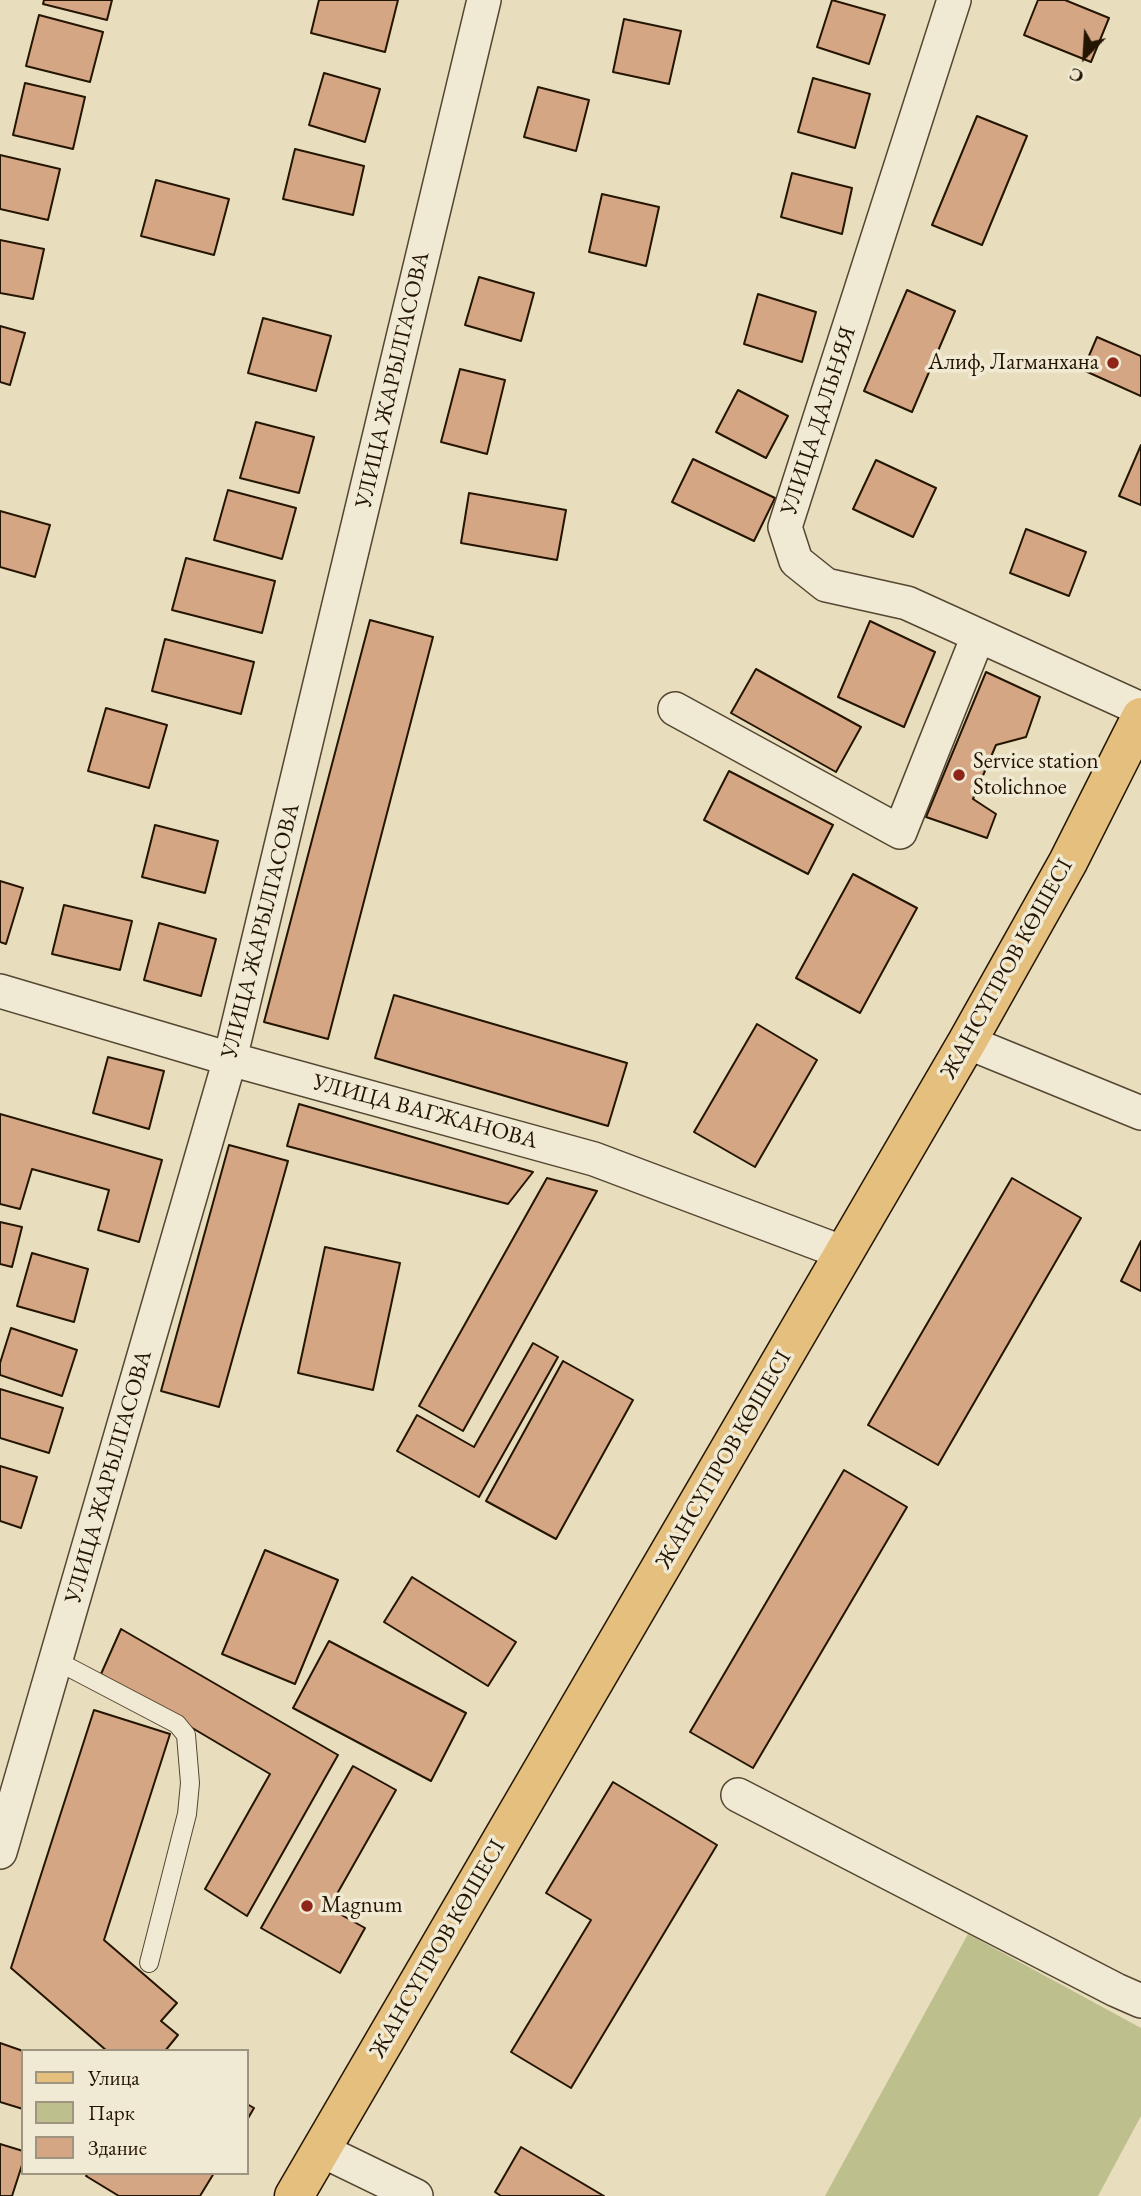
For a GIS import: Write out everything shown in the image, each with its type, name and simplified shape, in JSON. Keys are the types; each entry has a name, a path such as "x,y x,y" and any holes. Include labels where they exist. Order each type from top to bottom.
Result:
{"main road":[{"name":"ЖАНСҮГІРОВ КӨШЕСІ","path":"294,2196 967,1042 1069,862 1141,717"}],"street":[{"name":"УЛИЦА ЖАРЫЛГАСОВА","path":"0,1852 230,1059 484,0"},
{"name":"УЛИЦА ДАЛЬНЯЯ","path":"954,0 785,527 796,561 826,585 907,603 1141,709"},
{"path":"676,709 900,832 978,636"},
{"name":"УЛИЦА ВАГЖАНОВА","path":"0,991 230,1059 594,1159 844,1253"},
{"path":"967,1042 1141,1113"},
{"path":"738,1794 1141,2001"},
{"path":"321,2150 414,2196"}],"lane":[{"path":"55,1660 177,1724 186,1735 190,1783 187,1814 149,1963"}],"green space":[{"path":"968,1934 1141,2028 1141,2116 1098,2196 825,2196"}],"building":[{"path":"44,0 112,0 107,20 43,4"},
{"path":"319,0 398,0 385,52 311,33"},
{"path":"832,0 885,15 869,64 817,47"},
{"path":"1038,0 1065,0 1109,18 1091,62 1024,35"},
{"path":"39,15 103,32 90,82 26,66"},
{"path":"624,19 681,31 669,84 613,72"},
{"path":"324,73 380,89 365,142 309,125"},
{"path":"813,78 870,94 855,148 798,132"},
{"path":"25,83 85,97 73,149 13,135"},
{"path":"538,87 589,100 576,151 524,137"},
{"path":"977,116 1027,136 982,245 932,225"},
{"path":"295,149 364,166 353,215 283,199"},
{"path":"0,155 60,169 48,220 0,209"},
{"path":"792,173 852,188 842,234 781,217"},
{"path":"156,180 229,199 214,255 141,236"},
{"path":"602,194 659,207 646,266 589,252"},
{"path":"0,240 44,249 33,299 0,293"},
{"path":"479,277 534,293 521,341 465,325"},
{"path":"907,290 955,311 912,412 864,391"},
{"path":"758,294 816,312 802,362 744,344"},
{"path":"263,318 331,336 316,391 248,373"},
{"path":"0,326 25,333 10,385 0,382"},
{"name":"Алиф, Лагманхана","path":"1097,337 1141,356 1141,396 1083,370"},
{"path":"460,369 505,380 487,454 441,442"},
{"path":"738,390 788,416 766,458 716,432"},
{"path":"256,422 314,437 299,493 240,478"},
{"path":"1141,445 1141,505 1119,496"},
{"path":"693,459 775,498 754,541 672,502"},
{"path":"876,460 936,488 913,537 853,509"},
{"path":"228,490 296,508 282,559 214,540"},
{"path":"469,493 566,510 557,560 461,543"},
{"path":"0,511 50,525 35,577 0,567"},
{"path":"1026,529 1086,552 1069,596 1010,573"},
{"path":"186,558 275,581 262,633 172,610"},
{"path":"370,620 433,637 328,1039 264,1022"},
{"path":"870,621 935,652 904,727 838,697"},
{"path":"165,639 254,662 241,714 152,691"},
{"path":"756,669 861,727 836,772 731,713"},
{"path":"986,672 1040,697 1026,737 996,745 973,799 996,814 987,838 926,817"},
{"path":"106,708 167,725 149,788 88,771"},
{"path":"729,771 833,825 808,874 704,820"},
{"path":"155,825 218,841 205,893 142,877"},
{"path":"853,874 917,908 860,1013 796,978"},
{"path":"0,881 23,888 6,944 0,942"},
{"path":"64,905 132,921 120,970 52,954"},
{"path":"159,923 216,939 201,996 144,980"},
{"path":"394,995 627,1063 608,1126 375,1058"},
{"path":"757,1024 817,1060 755,1167 694,1132"},
{"path":"108,1057 164,1071 149,1129 93,1113"},
{"path":"299,1104 533,1172 508,1204 287,1146"},
{"path":"0,1114 162,1160 139,1242 98,1230 109,1190 32,1169 20,1209 0,1204"},
{"path":"229,1145 288,1161 219,1407 161,1391"},
{"path":"547,1178 597,1191 463,1431 419,1406"},
{"path":"1012,1178 1081,1218 938,1465 868,1425"},
{"path":"0,1222 22,1227 12,1267 0,1264"},
{"path":"1141,1241 1141,1291 1121,1281"},
{"path":"325,1247 400,1263 373,1390 298,1373"},
{"path":"32,1253 88,1269 74,1322 17,1306"},
{"path":"11,1328 77,1350 62,1396 0,1375 0,1363"},
{"path":"533,1343 558,1357 479,1497 397,1451 417,1415 474,1447"},
{"path":"563,1361 633,1400 556,1539 486,1501"},
{"path":"0,1389 63,1408 49,1453 0,1438"},
{"path":"0,1466 37,1477 21,1528 0,1521"},
{"path":"844,1470 907,1507 753,1768 690,1732"},
{"path":"265,1550 338,1580 295,1684 222,1654"},
{"path":"412,1577 516,1642 488,1686 384,1622"},
{"path":"121,1629 338,1755 247,1916 205,1889 270,1774 101,1674"},
{"path":"329,1641 466,1713 431,1781 293,1708"},
{"path":"94,1710 170,1734 104,1940 177,2003 161,2021 178,2035 167,2049 105,2049 11,1968"},
{"path":"353,1766 396,1790 329,1908 365,1928 340,1973 261,1928"},
{"path":"613,1782 717,1845 571,2088 511,2052 591,1920 546,1893"},
{"path":"0,2043 21,2050 21,2108 0,2102"},
{"path":"248,2105 254,2108 248,2118"},
{"path":"0,2144 21,2150 21,2168 12,2196 0,2196"},
{"path":"521,2147 604,2196 501,2196 495,2192"},
{"path":"213,2175 200,2196 119,2196 86,2176"}],"place":[{"name":"Алиф, Лагманхана","path":"1113,363"},
{"name":"Service station Stolichnoe","path":"959,775"},
{"name":"Magnum","path":"307,1906"}]}
